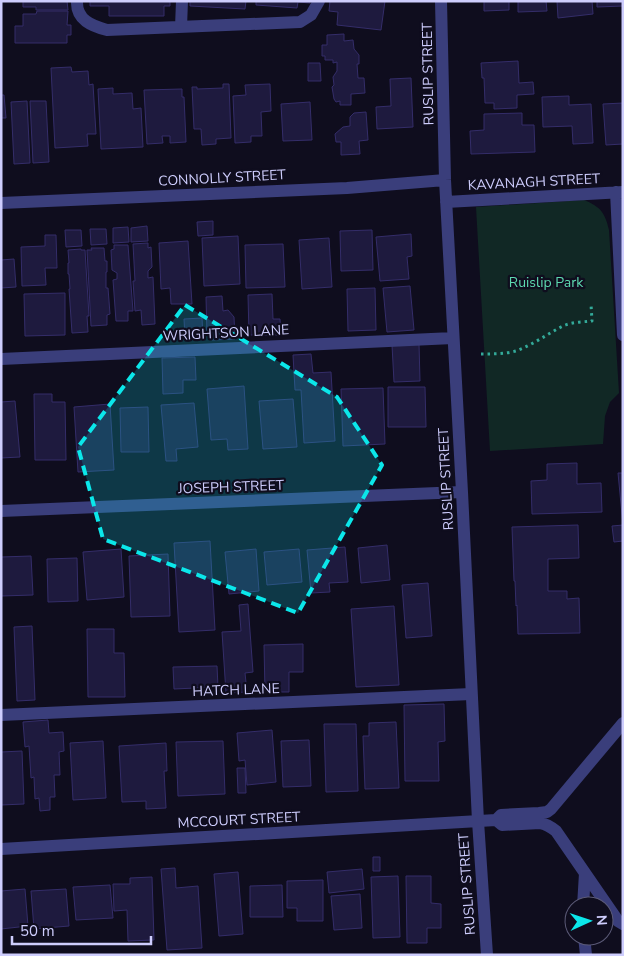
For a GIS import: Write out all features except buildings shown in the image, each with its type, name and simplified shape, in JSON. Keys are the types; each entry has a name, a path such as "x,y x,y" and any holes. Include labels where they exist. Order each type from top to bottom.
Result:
{"street":[{"path":"77,1 80,16 87,23 107,30 300,22 311,14 319,1"},
{"path":"181,27 182,1"},
{"name":"RUSLIP STREET","path":"441,1 446,202 471,694 487,955"},
{"name":"CONNOLLY STREET","path":"1,203 347,188 445,180"},
{"path":"619,192 623,335"},
{"name":"KAVANAGH STREET","path":"446,202 619,192"},
{"name":"WRIGHTSON LANE","path":"1,359 453,338"},
{"name":"JOSEPH STREET","path":"1,511 462,492"},
{"name":"HATCH LANE","path":"1,715 471,694"},
{"path":"623,723 550,811 501,815 496,820 502,825 540,823 556,831 618,921 623,924"},
{"name":"MCCOURT STREET","path":"1,849 496,820"},
{"path":"584,896 585,873"}],"path":[{"path":"482,354 516,351 562,327 592,321 591,304"}],"highlighted area":[{"path":"185,305 337,397 382,465 298,613 103,539 78,447"}],"green space":[{"name":"Ruislip Park","path":"584,200 595,205 601,211 606,219 609,230 619,393 610,402 605,416 603,444 490,451 476,207"}]}
